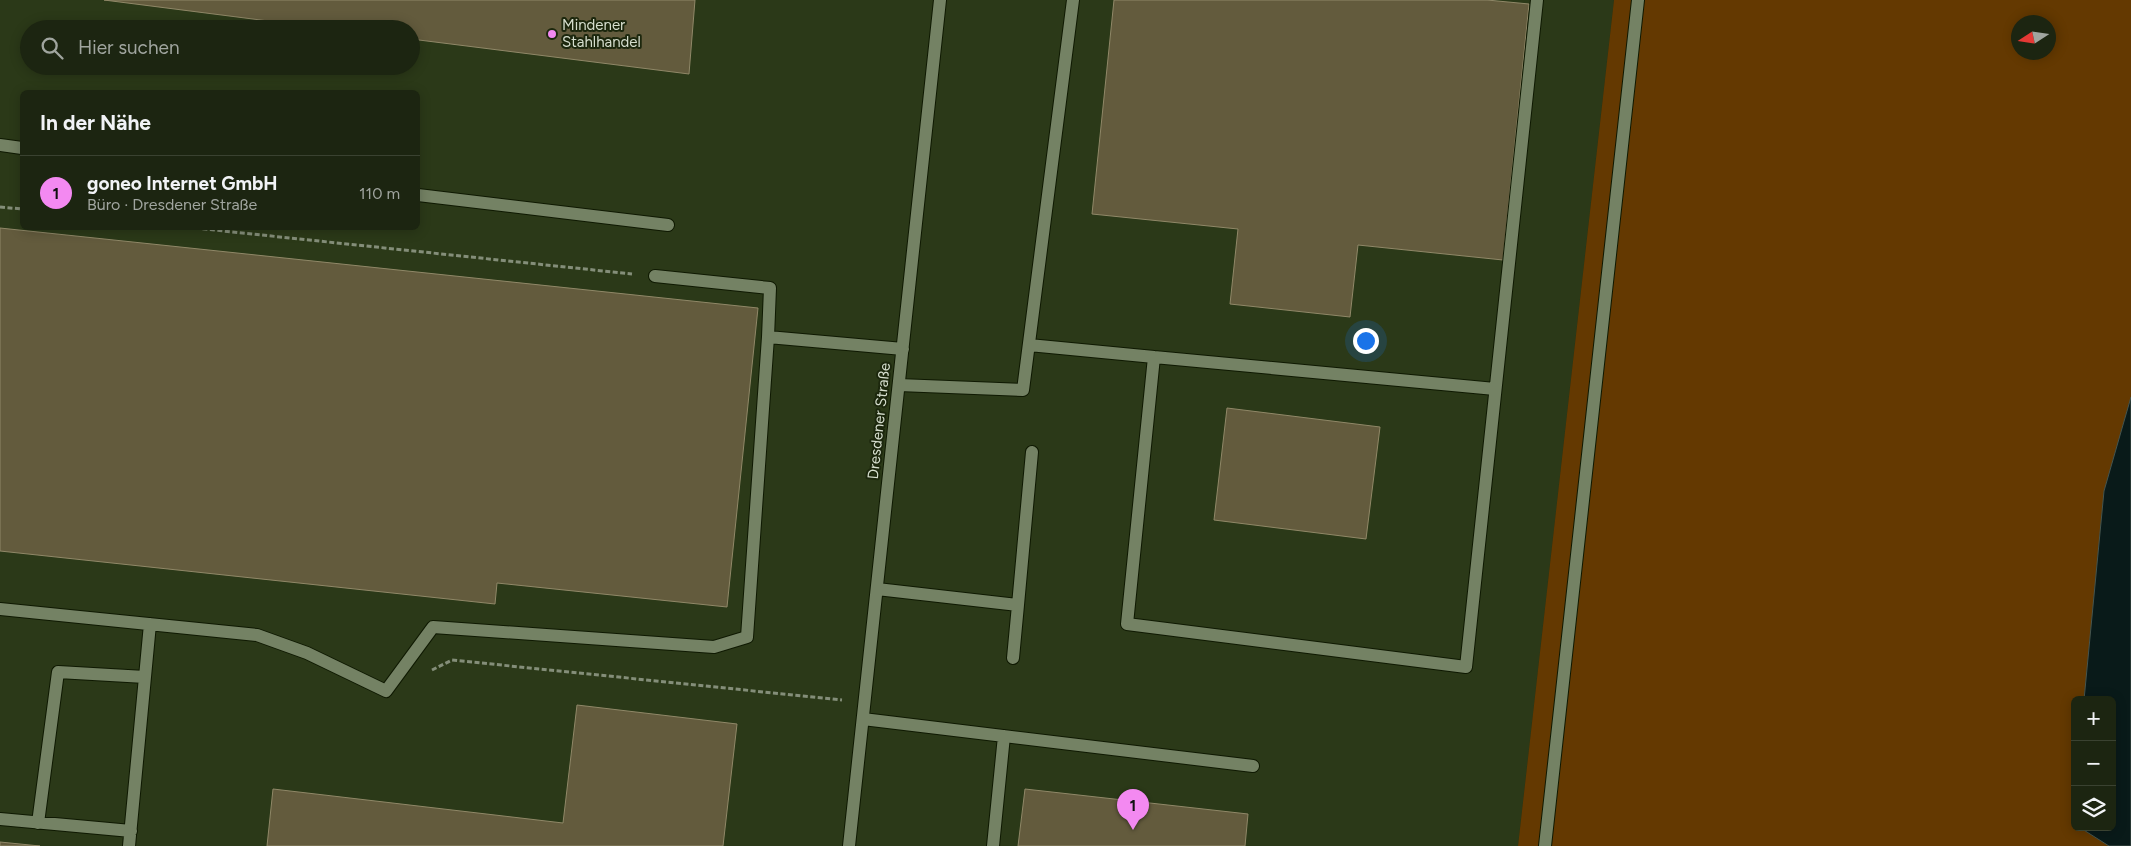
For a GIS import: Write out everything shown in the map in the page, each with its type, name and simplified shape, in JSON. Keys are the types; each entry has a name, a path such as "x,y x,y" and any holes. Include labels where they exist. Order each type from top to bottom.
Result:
{"street":[{"name":"Dresdener Straße","path":"849,846 940,0"},
{"path":"899,385 1023,390 1073,0"},
{"path":"1154,357 1127,624 1466,667 1537,0"},
{"path":"1545,846 1638,0"},
{"path":"0,145 20,148"},
{"path":"420,195 668,225"},
{"path":"1,610 257,635 307,653 386,692 433,626 714,647 746,637 770,288 655,276"},
{"path":"768,337 903,349"},
{"path":"1029,345 1495,389"},
{"path":"1013,658 1032,452"},
{"path":"877,590 1018,605"},
{"path":"129,846 150,624"},
{"path":"38,823 58,672 145,677"},
{"path":"863,719 1253,766"},
{"path":"993,846 1004,736"},
{"path":"0,819 130,831"}],"path":[{"path":"0,207 20,209"},
{"path":"214,230 655,276"},
{"path":"427,672 452,660 865,702"}],"shaded area":[{"path":"0,0 1614,0 1518,846 0,846"},
{"path":"1614,0 2131,0 2131,397 2104,491 2084,696 2071,696 2071,831 2085,831 2109,846 1518,846"},
{"path":"2131,397 2131,846 2109,846 2085,831 2116,831 2116,696 2084,696 2104,491"}],"building":[{"name":"Mindener Stahlhandel","path":"104,0 695,0 689,74 420,40 420,20 261,20"},
{"path":"1114,0 1487,0 1529,4 1503,260 1358,245 1350,317 1230,304 1238,229 1092,214"},
{"path":"0,228 758,308 727,607 497,583 495,604 0,551"},
{"path":"1227,408 1380,427 1366,539 1214,520"},
{"path":"577,705 737,724 723,846 267,846 273,789 563,823"},
{"path":"1025,789 1248,814 1245,846 1018,846"},
{"path":"0,842 40,846 0,846"}],"place":[{"name":"Mindener Stahlhandel","path":"552,34"},
{"name":"goneo Internet GmbH","path":"1133,830"}]}
